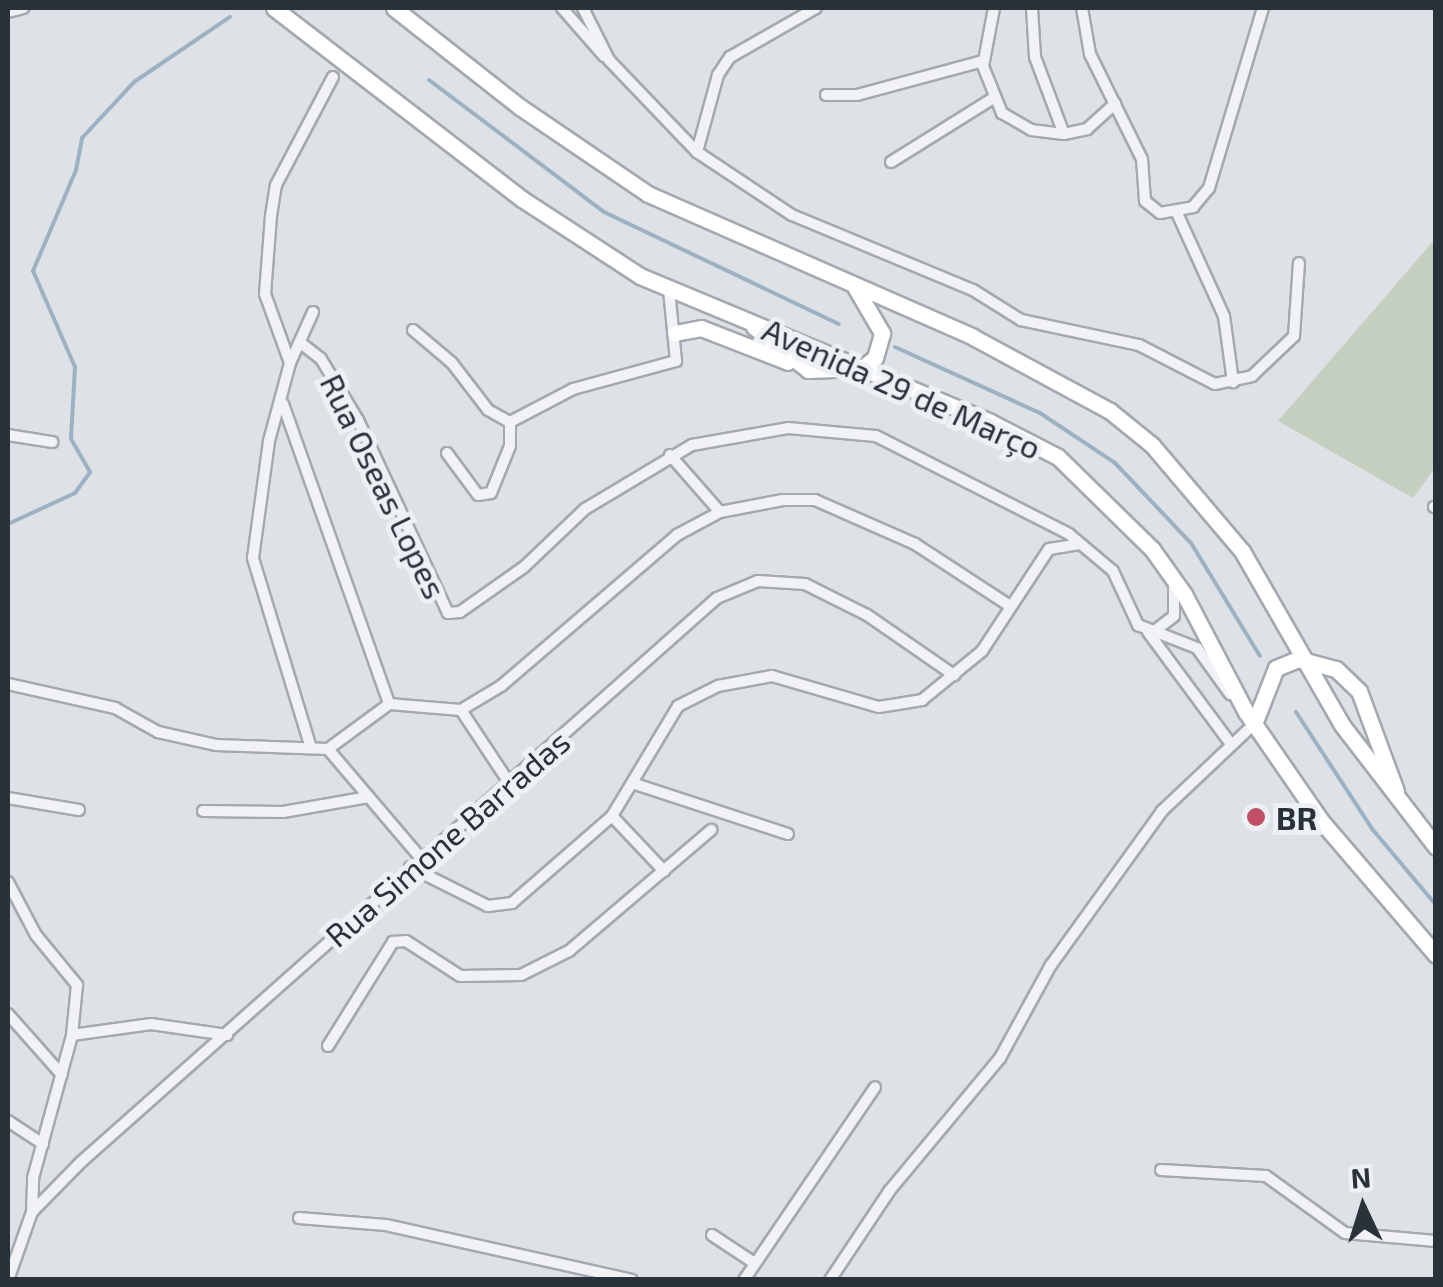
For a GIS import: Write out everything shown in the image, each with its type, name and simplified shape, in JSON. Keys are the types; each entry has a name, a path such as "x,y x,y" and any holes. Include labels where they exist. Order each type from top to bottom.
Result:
{"main road":[{"name":"Avenida 29 de Março","path":"274,8 522,199 668,290 862,368 1058,457 1096,489 1174,580 1250,718 1322,822 1436,954"},
{"path":"394,8 520,107 648,194 1050,374 1152,445 1242,551 1352,740 1436,847"},
{"path":"675,333 700,328 793,363 836,374 862,368 880,348 878,317 859,290 836,275"},
{"path":"748,321 793,363"},
{"path":"1250,718 1276,668 1306,660 1336,669 1359,691 1412,821"}],"street":[{"path":"8,12 23,8"},
{"path":"562,8 697,152 792,215 972,290 1021,320 1139,345 1201,382 1233,382 1278,357 1294,336 1298,263"},
{"path":"583,8 609,60"},
{"path":"697,152 723,66 764,32 816,8"},
{"path":"994,8 983,61 992,100 1013,122 1064,134 1087,129 1115,104"},
{"path":"1032,8 1034,57 1064,134"},
{"path":"1082,8 1090,54 1142,158 1146,201 1160,213 1177,213 1193,207 1210,188 1262,8"},
{"path":"826,94 857,96 983,61"},
{"path":"290,364 265,294 271,216 276,185 333,77"},
{"path":"891,162 992,100"},
{"path":"1177,213 1224,316 1233,382"},
{"path":"510,422 574,389 676,361 668,290"},
{"path":"311,748 254,574 270,441 283,404 290,364 313,312"},
{"path":"413,330 452,363 488,410 510,422"},
{"name":"Rua Oseas Lopes","path":"302,344 322,359 358,420 448,613 460,612 508,578 585,509 692,444 788,428 876,436 1052,523 1113,571 1132,616 1150,632 1231,744"},
{"path":"283,404 389,704"},
{"path":"447,453 478,494 491,493 510,446 510,422"},
{"path":"8,435 52,442"},
{"path":"670,455 720,512"},
{"path":"8,684 115,708 158,732 216,745 328,749 389,704 461,710 501,686 677,535 720,512 815,500 914,544 1010,606"},
{"path":"410,866 500,906 520,899 612,816 670,714 718,686 772,676 890,708 922,700 982,652 1049,549 1052,523"},
{"path":"1049,549 1080,544"},
{"name":"Rua Simone Barradas","path":"8,1280 32,1212 420,857 510,784 717,598 758,580 779,579 830,594 954,676"},
{"path":"1150,632 1174,616 1174,580"},
{"path":"830,1280 890,1190 1000,1058 1051,966 1162,811 1231,744 1250,718 1197,648 1150,632"},
{"path":"461,710 510,784"},
{"path":"328,749 420,857"},
{"path":"632,783 788,834"},
{"path":"203,811 283,812 368,797"},
{"path":"8,798 78,810"},
{"path":"612,816 664,871"},
{"path":"328,1046 397,940 460,976 520,975 569,951 711,830"},
{"path":"8,882 36,935 77,986 72,1035 43,1144 32,1212"},
{"path":"8,1014 62,1075"},
{"path":"72,1035 151,1024 227,1035"},
{"path":"744,1280 875,1086"},
{"path":"8,1121 43,1144"},
{"path":"1161,1170 1266,1176 1345,1233 1390,1242 1436,1241"},
{"path":"300,1218 386,1225 626,1279"},
{"path":"712,1235 754,1262"}],"green space":[{"path":"1435,239 1435,468 1413,498 1278,421"}],"waterway":[{"path":"8,524 75,493 90,472 71,439 75,367 33,271 76,170 82,138 134,82 230,17"},
{"path":"429,80 604,212 839,324"},
{"path":"895,347 1040,413 1115,463 1191,543 1260,656"},
{"path":"1296,712 1373,830 1436,905"}],"place":[{"name":"BR","path":"1256,817"}]}
